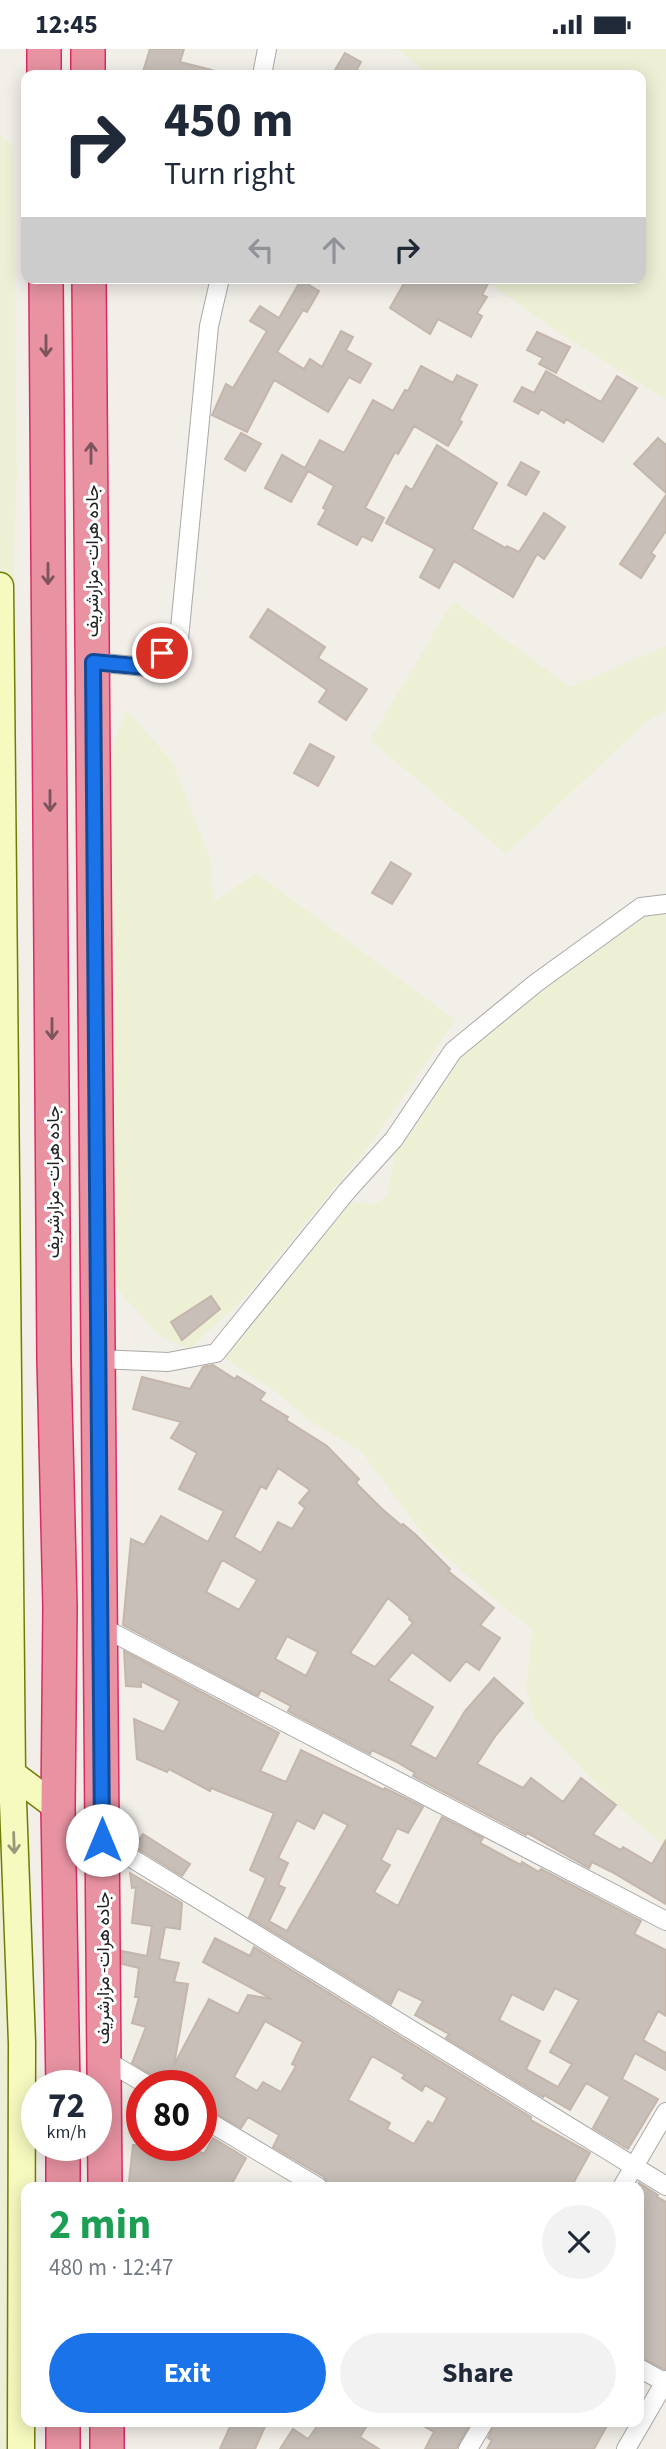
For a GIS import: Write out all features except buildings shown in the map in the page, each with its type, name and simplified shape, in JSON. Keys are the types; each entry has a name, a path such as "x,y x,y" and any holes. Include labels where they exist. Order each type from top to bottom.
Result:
{"highway":[{"path":"44,49 44,70"},
{"path":"88,49 88,70"},
{"name":"جاده هرات- مزارشریف","path":"46,284 54,1345 60,1607 58,1808 63,2070"},
{"name":"جاده هرات- مزارشریف","path":"89,284 105,2182"},
{"path":"63,2161 63,2182"},
{"path":"63,2427 63,2449"},
{"path":"107,2427 107,2449"}],"street":[{"path":"263,70 267,49"},
{"path":"93,662 146,667 179,639 209,326 219,284"},
{"path":"0,586 6,1770 22,2043 22,2182"},
{"path":"98,1359 168,1362 216,1353 346,1191 394,1139 453,1051 536,983 641,908 666,904"},
{"path":"100,1626 666,1921"},
{"path":"6,1770 58,1808"},
{"path":"102,1840 666,2186"},
{"path":"104,2059 126,2072"},
{"path":"625,2182 666,2112"},
{"path":"217,2127 310,2182"},
{"path":"644,2371 666,2382 644,2419"},
{"path":"21,2427 21,2449"},
{"path":"468,2449 481,2427"},
{"path":"626,2449 639,2427"}],"green space":[{"path":"397,49 666,49 666,400 555,330 490,284 646,284 646,70 423,70"},
{"path":"0,135 14,147 17,475 11,628 21,1236 0,1504"},
{"path":"453,601 570,687 666,646 666,711 646,722 506,854 370,740"},
{"path":"126,709 173,763 212,864 213,903 256,873 455,1020 372,1142 243,1299 190,1349 158,1335 106,1276 82,773 111,752"},
{"path":"666,906 666,1847 616,1805 534,1718 526,1689 532,1629 429,1542 360,1450 311,1422 271,1388 216,1353 324,1219 350,1202 375,1204 387,1196 399,1131 453,1051 641,908"},
{"path":"0,1761 21,2227 21,2427 30,2427 31,2449 0,2449"}],"route":[{"path":"102,1840 93,662 146,667 162,653"}]}
